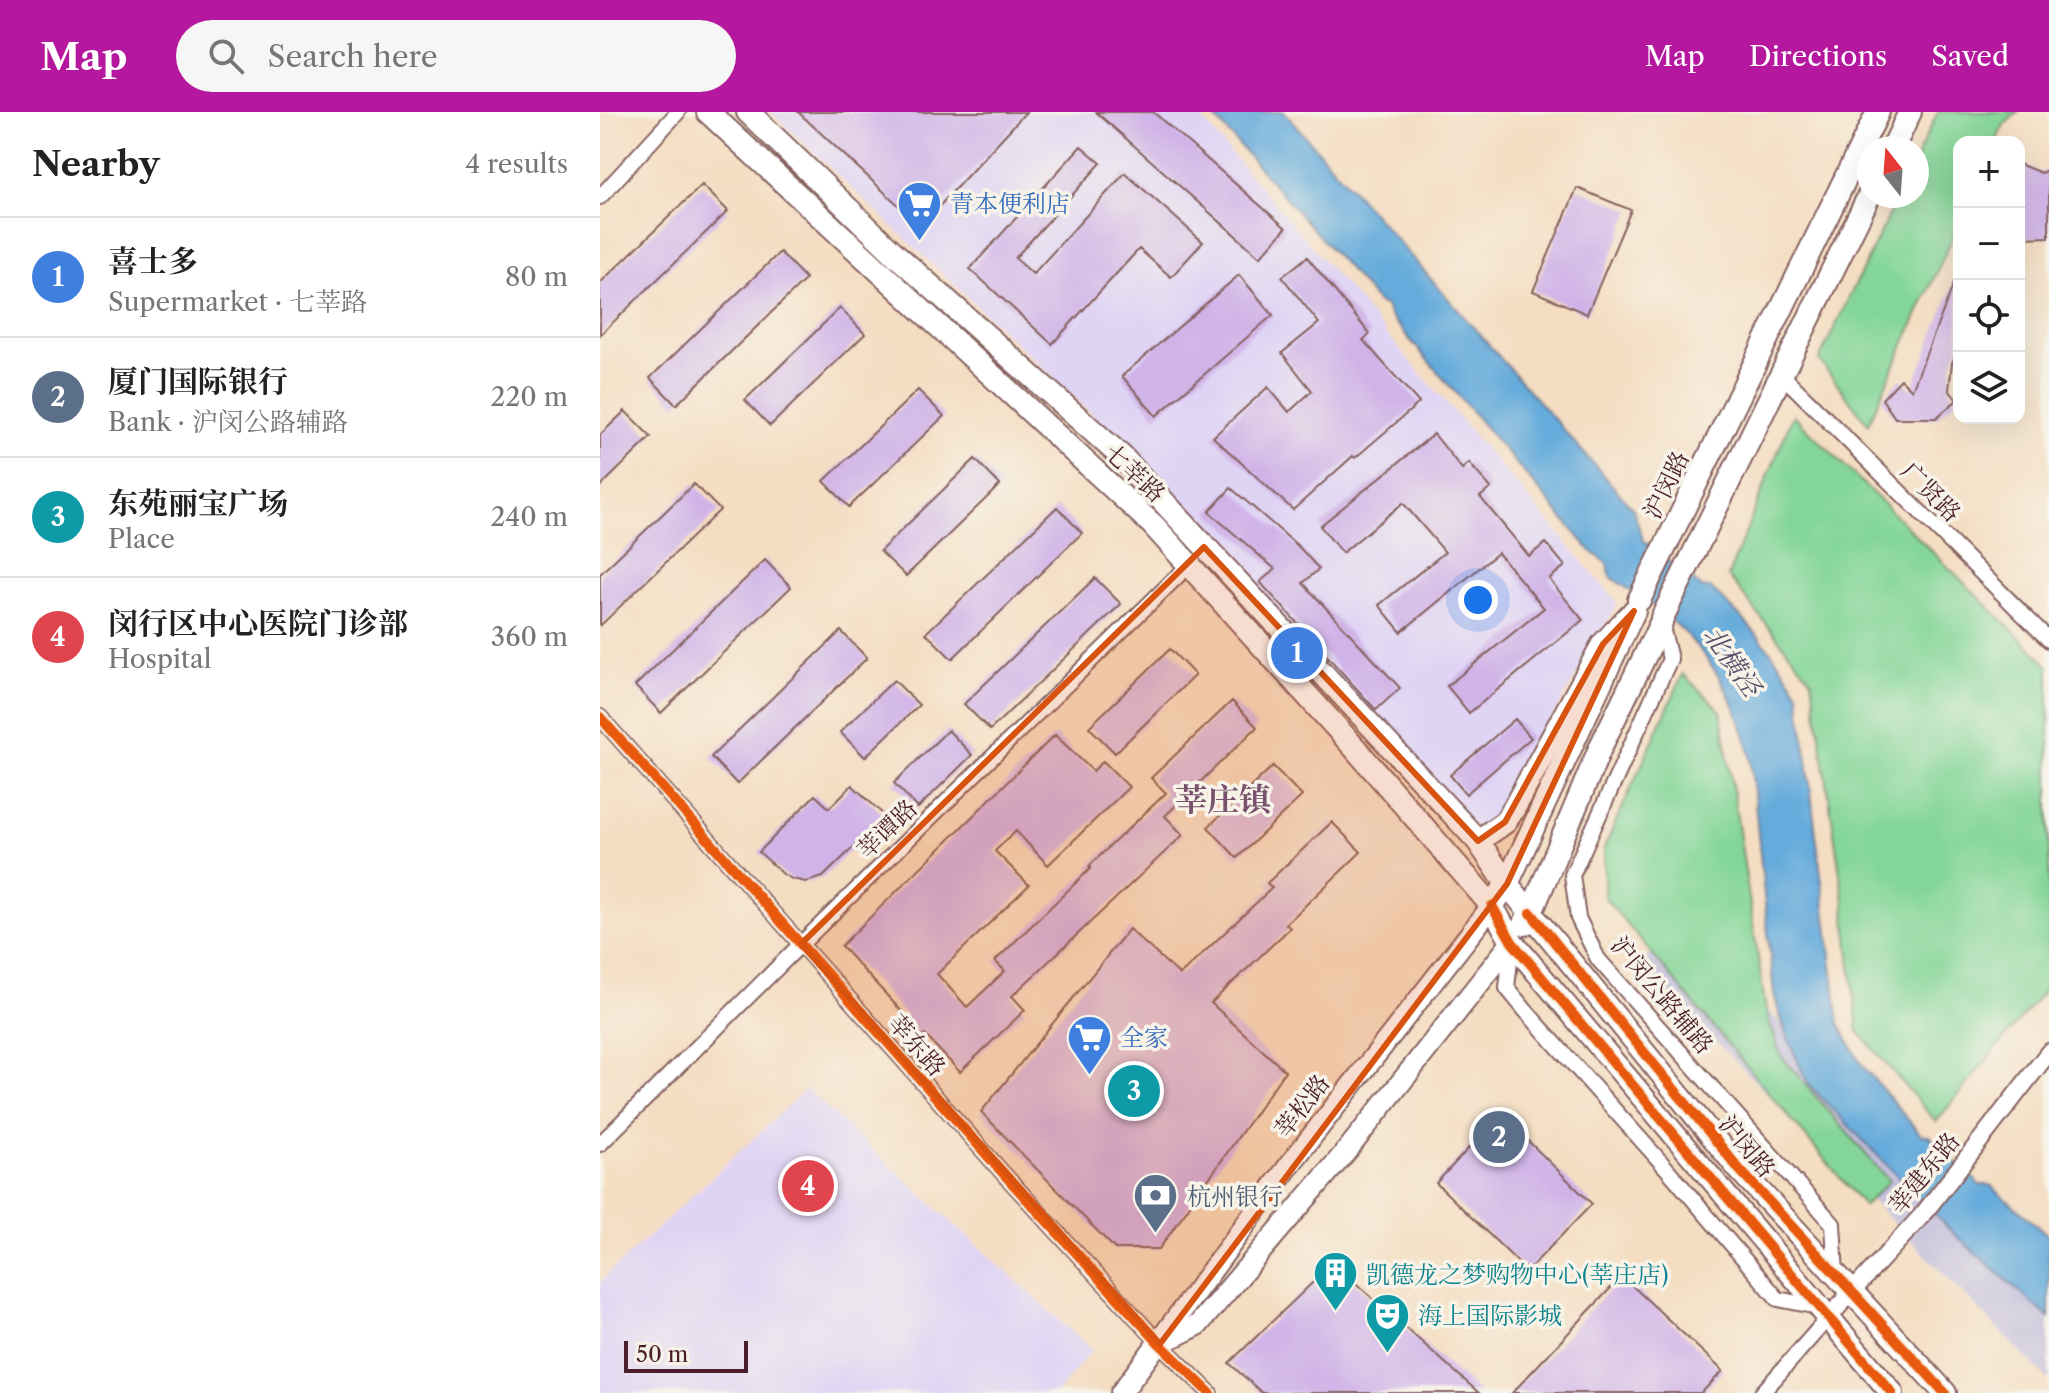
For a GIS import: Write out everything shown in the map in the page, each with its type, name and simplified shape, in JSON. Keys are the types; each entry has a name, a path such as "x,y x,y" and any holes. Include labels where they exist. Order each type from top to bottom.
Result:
{"main road":[{"name":"七莘路","path":"708,112 1142,514 1354,747 1492,906"},
{"name":"七莘路","path":"748,112 896,255 1123,458 1478,841 1507,884"},
{"name":"沪闵路","path":"1878,112 1636,605 1507,884 1492,906 1512,942 1892,1393"},
{"path":"1899,136 1910,112"},
{"path":"1512,942 1531,913 1601,746 1863,208"},
{"path":"1478,841 1505,822 1603,644 1636,605"},
{"name":"沪闵路","path":"1507,884 1739,1169 1945,1393"},
{"name":"莘松路","path":"1121,1393 1291,1163 1492,906"},
{"name":"莘松路","path":"1160,1344 1198,1325 1349,1148 1512,942"}],"street":[{"path":"600,197 678,112"},
{"name":"广贤路","path":"1782,375 2049,640"},
{"name":"莘谭路","path":"600,1144 1190,565 1204,547"},
{"name":"沪闵公路辅路","path":"1661,621 1670,659 1572,875 1578,918 1598,959 1833,1224 1844,1282"},
{"name":"莘东路","path":"600,717 1001,1171 1160,1344 1210,1393"},
{"path":"1512,942 1507,988 1525,1010 1778,1299 1823,1313 1762,1393"},
{"name":"莘建东路","path":"1823,1313 1844,1282 1924,1213 2049,1052"}],"highlighted area":[{"path":"1204,547 1478,841 1505,822 1603,644 1634,611 1507,884 1160,1344 801,944"}],"shaded area":[{"path":"771,112 1196,112 1618,603 1494,819 1475,827 1135,455"},
{"path":"1682,923 2049,1296 2049,1381 1640,964"},
{"path":"806,1089 1092,1350 1057,1393 600,1393 600,1282"}],"green space":[{"path":"1938,112 2018,112 2003,126 1999,136 1953,136 1953,236 1868,424 1819,360 1892,208 1929,208 1929,136 1927,136"},
{"path":"1793,415 2049,666 2049,984 1936,1122 1858,1031 1844,901 1812,681 1728,576"},
{"path":"1683,674 1721,711 1766,1011 1781,1056 1889,1181 1864,1206 1604,897 1604,848"}],"water":[{"name":"北横泾","path":"1210,112 1284,112 1633,509 1643,540 1703,589 1710,588 1748,625 1779,663 1799,694 1839,1023 1861,1064 1921,1135 1929,1136 1980,1185 1990,1185 2049,1236 2049,1318 1952,1232 1809,1085 1789,1040 1774,994 1746,737 1734,705 1708,661 1670,619 1611,577 1607,563 1591,551 1389,315 1387,308 1377,302"}],"building":[{"path":"798,112 1026,112 921,226"},
{"path":"1096,112 1153,112 1286,228 1260,257"},
{"path":"1081,146 1101,163 1015,258 1033,274 1125,173 1203,242 1171,277 1139,249 1052,344 970,269"},
{"path":"2025,166 2041,173 2049,169 2049,237 2025,238"},
{"path":"702,185 728,211 600,335 600,283"},
{"path":"1577,188 1631,210 1587,314 1533,291"},
{"path":"780,252 806,279 676,405 650,378"},
{"path":"1307,257 1370,334 1363,340 1419,403 1293,510 1213,437 1268,387 1289,412 1312,391 1282,353 1319,323 1282,277"},
{"path":"1239,275 1273,315 1156,416 1122,376"},
{"path":"1953,286 1953,361 1949,390 1953,395 1953,403 1936,418 1895,418 1882,399 1901,379 1912,390"},
{"path":"840,308 865,334 770,426 745,400"},
{"path":"918,390 944,416 849,507 824,481"},
{"path":"625,411 651,437 600,487 600,435"},
{"path":"1434,434 1462,469 1469,463 1491,488 1480,497 1529,556 1546,543 1565,566 1549,579 1583,620 1469,713 1447,686 1544,608 1498,553 1401,632 1379,605 1445,552 1403,503 1342,553 1320,526"},
{"path":"975,459 1000,485 906,576 880,551"},
{"path":"694,484 720,510 600,626 600,574"},
{"path":"1231,488 1299,547 1319,569 1303,583 1400,688 1376,710 1260,582 1275,569 1209,512"},
{"path":"1057,507 1082,533 952,659 926,633"},
{"path":"765,560 791,587 661,713 635,686"},
{"path":"1095,578 1121,604 990,730 964,704"},
{"path":"841,631 867,658 737,784 711,757"},
{"path":"1170,649 1195,675 1115,753 1089,727"},
{"path":"894,680 919,705 865,757 840,732"},
{"path":"1232,701 1257,727 1165,816 1183,835 1012,996 1025,1010 960,1072 925,1035 919,1040 901,1020 906,1016 841,946 1055,735 1093,771 1103,761 1129,787 1048,865 1016,831 995,851 1029,885 937,974 967,1007 1005,971 995,961 1166,793 1151,778"},
{"path":"1515,719 1531,738 1466,794 1450,775"},
{"path":"948,730 972,755 918,808 894,783"},
{"path":"1273,766 1302,796 1237,858 1208,827"},
{"path":"852,785 885,816 823,877 806,882 792,879 759,852 815,795 829,808"},
{"path":"1332,822 1361,852 1286,924 1290,928 1211,1003 1285,1071 1159,1249 1115,1249 981,1112 1129,929 1180,975 1272,888 1267,883"},
{"path":"1501,1114 1592,1204 1527,1271 1436,1183"},
{"name":"凯德龙之梦购物中心(莘庄店)","path":"1333,1263 1479,1393 1262,1393 1229,1363"},
{"name":"凯德龙之梦购物中心(莘庄店)","path":"1622,1276 1723,1371 1701,1393 1512,1393"}],"cycle path":[{"path":"600,717 1001,1171 1160,1344 1210,1393"},
{"path":"1492,906 1512,942 1892,1393"},
{"path":"1531,913 1739,1169 1945,1393"}],"place":[{"name":"青本便利店","path":"919,242"},
{"name":"喜士多","path":"1297,653"},
{"name":"全家","path":"1089,1076"},
{"name":"东苑丽宝广场","path":"1134,1091"},
{"name":"厦门国际银行","path":"1499,1137"},
{"name":"闵行区中心医院门诊部","path":"808,1186"},
{"name":"杭州银行","path":"1156,1235"},
{"name":"凯德龙之梦购物中心(莘庄店)","path":"1335,1313"},
{"name":"海上国际影城","path":"1387,1354"}],"district":[{"name":"莘庄镇","path":"1223,799"}]}
